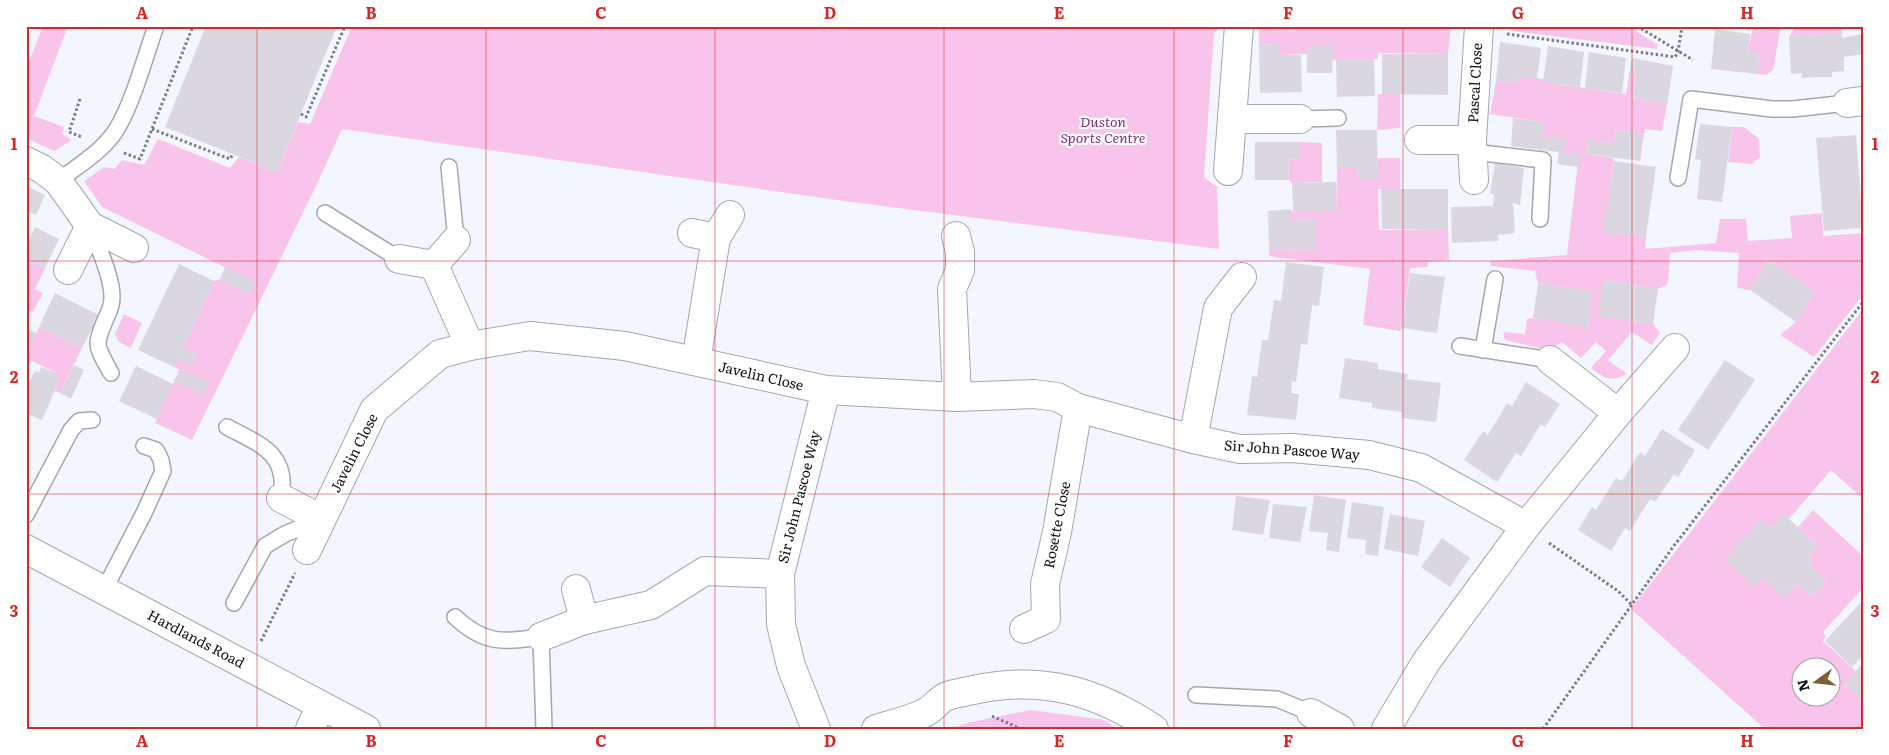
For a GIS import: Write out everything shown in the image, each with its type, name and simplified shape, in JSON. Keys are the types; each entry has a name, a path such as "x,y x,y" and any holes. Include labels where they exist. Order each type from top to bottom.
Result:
{"street":[{"path":"1228,171 1239,26"},
{"name":"Pascal Close","path":"1474,180 1472,146 1479,26"},
{"path":"1232,119 1300,119"},
{"name":"Pascal Close","path":"1419,140 1472,146"},
{"path":"26,161 42,169 58,181 90,226 134,248"},
{"path":"68,270 90,226"},
{"path":"696,361 713,229"},
{"path":"956,236 960,252 960,270 952,289 957,397"},
{"path":"434,265 456,240"},
{"path":"399,259 434,265"},
{"path":"434,265 470,346"},
{"path":"1193,439 1218,308 1242,278"},
{"name":"Javelin Close","path":"306,550 374,410 440,354 470,346 530,336 625,346 826,390"},
{"path":"1386,729 1426,662 1526,526 1618,413 1675,348"},
{"path":"1550,360 1618,413"},
{"name":"Sir John Pascoe Way","path":"816,729 791,666 781,624 780,574 826,390 957,397 1034,394 1057,397 1078,408 1193,439 1240,448 1292,448 1369,455 1421,468 1526,526"},
{"name":"Rosette Close","path":"1024,629 1046,619 1045,584 1058,532 1078,408"},
{"path":"281,498 321,519"},
{"name":"Hardlands Road","path":"26,549 247,666 315,717 366,729"},
{"path":"541,637 584,620 651,605 705,572 780,574"},
{"path":"576,589 584,620"},
{"path":"876,729 927,712 945,696 992,686 1032,684 1070,690 1099,698 1138,718 1154,729"},
{"path":"1310,713 1340,729"}],"lane":[{"path":"58,181 96,152 117,128 156,26"},
{"path":"1678,178 1691,99 1772,109 1792,109 1855,102"},
{"path":"1300,119 1338,118"},
{"path":"1472,146 1543,160 1540,220"},
{"path":"449,166 456,240"},
{"path":"325,213 399,259"},
{"path":"90,226 110,284 112,297 111,306 98,335 99,351 111,373"},
{"path":"1483,350 1495,278"},
{"path":"1460,346 1550,360"},
{"path":"26,515 71,430 78,421 92,420"},
{"path":"227,427 261,445 278,461 284,484 281,498"},
{"path":"104,590 144,513 162,471 162,460 156,450 144,446"},
{"path":"234,603 265,546 285,534 321,519"},
{"path":"455,617 468,630 490,640 513,641 541,637 544,729"},
{"path":"1196,695 1278,699 1310,713"}],"path":[{"path":"121,152 140,159 193,26"},
{"path":"301,114 306,117 345,26"},
{"path":"1504,26 1505,34 1675,57 1678,52 1682,26"},
{"path":"1637,26 1692,60"},
{"path":"76,144 84,137 69,132 80,99"},
{"path":"152,129 230,160 233,154"},
{"path":"1543,729 1630,604 1863,302"},
{"path":"1526,526 1618,591 1630,604"},
{"path":"247,666 306,550"}],"green space":[{"path":"43,26 68,26 34,116 64,127 62,134 72,140 54,151 26,138 26,69"},
{"name":"Duston Sports Centre","path":"352,26 1222,26 1214,33 1204,177 1217,187 1219,249 851,202 342,129 192,440 155,423 174,381 203,394 208,383 174,367 178,359 191,365 196,355 183,348 214,281 220,279 249,295 255,282 102,207 84,181 104,167 114,169 122,160 144,165 158,139 230,168 239,157 277,172 298,122 310,124"},
{"path":"1297,26 1451,27 1448,54 1378,53 1378,59 1332,60 1307,45 1307,54 1280,55 1279,44 1259,45 1259,28 1296,31"},
{"path":"1513,26 1628,26 1658,45 1657,49 1511,31"},
{"path":"1765,26 1781,26 1773,70 1766,75 1757,74 1760,55 1748,52 1752,30 1764,31"},
{"path":"1796,26 1862,26 1842,28 1842,33 1789,37"},
{"path":"1629,75 1636,76 1633,98 1667,104 1662,131 1645,129 1644,134 1616,130 1615,143 1588,140 1586,154 1614,158 1605,232 1646,237 1645,249 1716,243 1720,219 1746,219 1748,241 1792,238 1790,216 1822,213 1823,236 1863,233 1863,295 1814,357 1780,335 1796,322 1815,292 1769,260 1750,290 1737,288 1739,253 1696,250 1670,253 1668,284 1658,289 1604,280 1599,316 1653,324 1660,333 1652,345 1632,332 1608,360 1627,374 1612,379 1600,375 1591,368 1606,351 1596,342 1581,358 1562,342 1548,350 1505,340 1503,332 1525,334 1527,319 1533,318 1588,326 1592,291 1538,283 1535,271 1491,266 1490,261 1567,255 1579,154 1563,153 1565,138 1542,137 1543,122 1490,114 1496,81 1517,83 1518,76 1544,79 1544,82 1626,94"},
{"path":"1378,94 1400,94 1400,128 1377,130"},
{"path":"1732,127 1744,127 1759,139 1760,157 1752,164 1728,162"},
{"path":"1300,142 1322,143 1322,182 1292,183 1289,180 1288,159 1300,160"},
{"path":"1378,158 1400,158 1400,189 1378,189 1379,230 1448,230 1449,260 1428,262 1427,267 1410,268 1402,328 1400,331 1363,325 1370,269 1269,256 1269,250 1315,249 1315,220 1290,221 1290,209 1293,212 1336,212 1337,168 1357,168 1358,179 1377,179"},
{"path":"26,260 45,268 35,289 43,293 33,312 26,309"},
{"path":"1863,309 1863,499 1831,470 1789,519 1784,514 1771,528 1761,520 1725,559 1754,585 1762,577 1784,597 1797,584 1811,597 1826,581 1809,565 1813,560 1808,556 1817,545 1798,527 1813,510 1863,556 1863,588 1823,632 1826,637 1823,641 1842,658 1792,658 1792,708 1842,708 1842,658 1856,671 1845,683 1863,701 1863,729 1765,729 1631,609"},
{"path":"124,314 142,323 131,348 119,342 115,334"},
{"path":"39,327 82,348 60,393 55,391 59,382 56,380 59,374 32,361 26,365 26,358"},
{"path":"1031,710 1104,720 1118,729 948,729 971,722"}],"building":[{"path":"206,26 337,26 277,172 165,127"},
{"path":"1260,26 1297,26 1296,31 1259,28"},
{"path":"1736,26 1765,26 1764,31 1735,28"},
{"path":"1715,29 1750,34 1748,52 1760,55 1757,74 1711,69"},
{"path":"1842,33 1842,38 1863,34 1863,54 1844,57 1844,71 1832,72 1832,77 1801,78 1802,73 1791,74 1789,37"},
{"path":"1500,42 1541,48 1537,79 1518,76 1517,83 1496,81"},
{"path":"1280,44 1280,55 1301,55 1302,92 1260,93 1259,45"},
{"path":"1307,45 1333,45 1332,73 1307,73"},
{"path":"1548,46 1584,52 1580,87 1543,82"},
{"path":"1589,52 1626,58 1622,93 1585,88"},
{"path":"1382,54 1448,54 1448,95 1382,94"},
{"path":"1632,58 1673,66 1667,104 1633,98 1636,76 1629,75"},
{"path":"1374,59 1375,96 1337,97 1336,60"},
{"path":"1513,118 1544,122 1542,137 1566,138 1563,153 1580,154 1579,167 1557,164 1559,152 1511,146"},
{"path":"1700,124 1732,127 1722,202 1697,199 1701,160 1695,159"},
{"path":"1336,130 1377,130 1378,179 1358,179 1357,168 1337,168"},
{"path":"1616,130 1644,134 1640,161 1586,154 1588,140 1615,143"},
{"path":"1856,135 1863,228 1824,231 1816,138"},
{"path":"1255,142 1300,142 1300,160 1288,159 1289,180 1255,180"},
{"path":"1614,161 1656,167 1646,237 1604,232"},
{"path":"1495,163 1524,168 1520,205 1513,203 1515,233 1498,235 1499,241 1452,243 1451,207 1493,206 1494,194 1490,194"},
{"path":"1336,182 1336,212 1293,212 1292,183"},
{"path":"26,186 45,195 36,215 26,211"},
{"path":"1381,189 1448,189 1448,230 1382,229"},
{"path":"1290,209 1290,221 1315,220 1315,249 1269,250 1268,211"},
{"path":"35,227 59,239 45,268 26,260 26,247"},
{"path":"1769,260 1815,292 1796,322 1750,290"},
{"path":"1286,262 1324,267 1319,306 1312,305 1307,345 1301,344 1296,382 1292,381 1291,393 1299,394 1296,420 1247,415 1252,376 1257,377 1262,340 1268,340 1274,300 1281,301"},
{"path":"179,264 214,281 183,348 196,354 191,366 178,359 174,367 138,350"},
{"path":"225,267 255,282 249,295 220,279"},
{"path":"1410,273 1445,277 1437,333 1402,328"},
{"path":"1603,280 1658,289 1653,324 1598,316"},
{"path":"1538,283 1592,291 1588,327 1533,318"},
{"path":"55,293 99,315 82,348 39,327"},
{"path":"26,329 37,333 26,358"},
{"path":"1345,358 1378,363 1378,369 1408,374 1406,379 1441,383 1436,422 1401,418 1402,412 1372,408 1372,403 1339,398"},
{"path":"1725,360 1755,380 1708,450 1678,430"},
{"path":"74,365 84,370 71,399 60,393"},
{"path":"136,366 173,384 157,419 119,401"},
{"path":"41,367 59,374 56,380 59,381 42,420 26,413 26,388 35,371 39,373"},
{"path":"180,369 209,382 203,394 174,381"},
{"path":"1526,382 1560,404 1545,427 1541,424 1521,456 1516,453 1497,482 1464,460 1483,431 1488,435 1507,403 1512,406"},
{"path":"1662,429 1695,450 1678,477 1674,474 1655,502 1650,499 1630,531 1625,528 1611,551 1578,530 1592,507 1596,510 1616,478 1622,481 1640,452 1645,456"},
{"path":"1314,495 1346,500 1339,552 1326,550 1328,533 1309,531"},
{"path":"1236,496 1270,500 1263,535 1232,530"},
{"path":"1352,502 1384,507 1378,556 1365,554 1366,540 1347,538"},
{"path":"1273,504 1307,507 1300,542 1269,538"},
{"path":"1390,514 1425,521 1418,556 1384,549"},
{"path":"1784,514 1817,545 1808,556 1813,560 1809,565 1826,581 1811,597 1797,584 1784,597 1762,577 1754,586 1725,559 1762,519 1771,528"},
{"path":"1442,538 1470,558 1450,587 1421,567"},
{"path":"1863,600 1863,656 1852,667 1825,641"},
{"path":"1863,663 1863,701 1845,683"}]}
